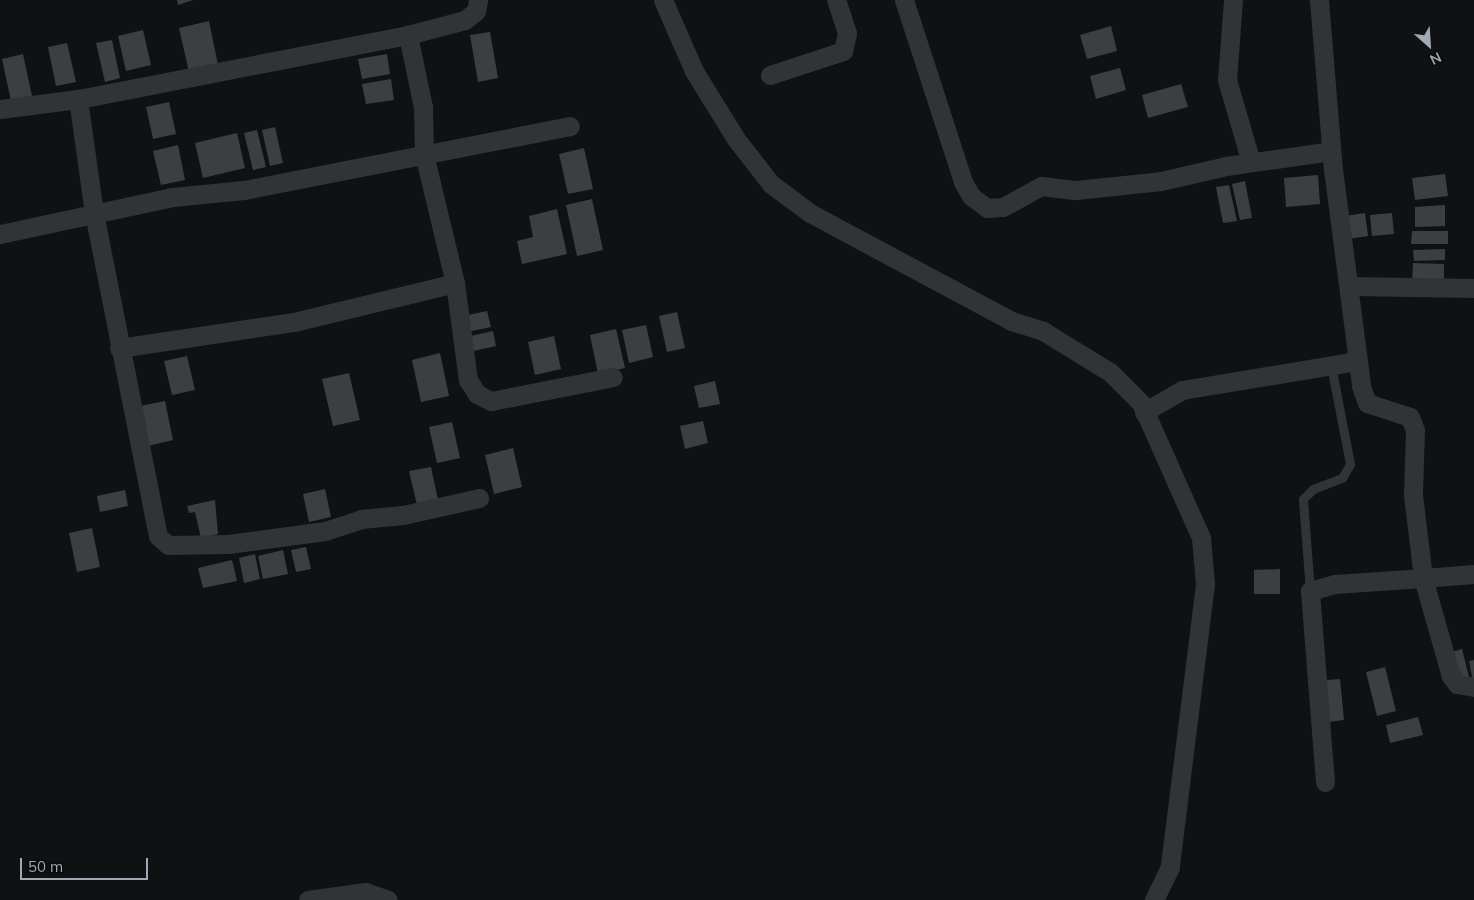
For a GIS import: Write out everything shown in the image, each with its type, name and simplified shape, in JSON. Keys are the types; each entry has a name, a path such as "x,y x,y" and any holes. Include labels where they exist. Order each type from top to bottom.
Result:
{"street":[{"path":"0,109 78,99 408,35 465,20 476,11 478,0"},
{"path":"663,0 699,78 736,140 772,184 810,213 1011,321 1043,331 1110,372 1130,388 1144,412 1200,538 1205,584 1170,867 1154,900"},
{"path":"770,75 843,51 847,33 836,0"},
{"path":"904,0 963,182 971,196 986,208 1003,207 1041,186 1076,190 1161,181 1251,162 1331,151"},
{"path":"1233,0 1227,80 1251,162"},
{"path":"1319,0 1331,151 1350,286 1358,361 1367,403 1410,417 1415,430 1413,495 1423,578 1451,676 1457,684 1474,688"},
{"path":"408,35 424,107 424,154 455,283 468,380 477,394 491,401 613,377"},
{"path":"78,99 94,213 119,348 158,536 168,545 228,544 325,531 362,519 403,515 478,498"},
{"path":"0,234 94,213 244,190 570,126"},
{"path":"119,348 294,322 455,283"},
{"path":"1350,286 1474,288"},
{"path":"1144,412 1182,390 1358,361"},
{"path":"1325,782 1310,591 1335,584 1474,574"},
{"path":"308,900 365,892 388,900"}],"lane":[{"path":"1310,591 1303,499 1313,489 1342,478 1350,464 1331,365"}],"building":[{"path":"177,0 193,0 178,5"},
{"path":"209,21 218,65 189,72 179,28"},
{"path":"1111,26 1117,51 1087,59 1080,35"},
{"path":"143,30 151,65 126,71 118,36"},
{"path":"490,32 498,78 478,82 470,35"},
{"path":"112,40 120,78 105,82 96,43"},
{"path":"67,43 76,82 56,86 48,47"},
{"path":"23,54 32,96 11,101 2,59"},
{"path":"387,54 390,74 362,79 358,59"},
{"path":"1120,68 1126,90 1096,99 1090,76"},
{"path":"391,79 394,100 366,104 362,84"},
{"path":"1181,84 1188,107 1148,118 1142,95"},
{"path":"169,102 176,134 153,139 146,107"},
{"path":"275,127 283,163 270,166 262,130"},
{"path":"257,130 266,167 253,170 244,133"},
{"path":"237,133 245,168 203,178 195,143"},
{"path":"178,145 185,180 161,185 153,151"},
{"path":"584,148 593,189 568,194 559,154"},
{"path":"1445,174 1448,196 1415,200 1412,178"},
{"path":"1318,175 1320,204 1286,207 1284,178"},
{"path":"1245,181 1252,218 1240,220 1232,184"},
{"path":"1229,185 1237,221 1223,223 1216,187"},
{"path":"592,199 603,250 577,256 566,205"},
{"path":"1445,205 1445,226 1415,227 1415,207"},
{"path":"557,209 567,254 522,264 517,241 533,237 529,216"},
{"path":"1365,213 1368,236 1347,239 1345,216"},
{"path":"1392,213 1394,234 1372,236 1370,215"},
{"path":"1412,231 1448,231 1448,244 1411,244"},
{"path":"1445,249 1445,260 1414,261 1413,250"},
{"path":"1413,263 1444,264 1444,282 1412,281"},
{"path":"487,311 491,327 467,332 463,316"},
{"path":"677,312 685,348 667,352 659,316"},
{"path":"646,325 653,357 629,363 622,330"},
{"path":"616,329 625,368 598,374 590,335"},
{"path":"493,331 496,346 469,352 466,337"},
{"path":"554,336 561,369 535,375 528,342"},
{"path":"440,353 449,396 421,402 412,360"},
{"path":"187,356 195,390 172,395 164,361"},
{"path":"349,373 360,420 333,426 322,379"},
{"path":"715,381 720,404 699,408 694,386"},
{"path":"165,401 173,440 148,446 140,406"},
{"path":"703,421 708,443 685,449 680,426"},
{"path":"452,422 460,458 437,463 429,427"},
{"path":"513,448 522,487 494,494 485,455"},
{"path":"431,467 438,500 417,505 409,471"},
{"path":"325,489 331,517 309,522 303,494"},
{"path":"125,490 128,506 100,512 97,496"},
{"path":"215,500 218,534 201,538 195,512 189,513 187,506"},
{"path":"92,528 100,567 77,572 69,533"},
{"path":"306,547 311,569 296,572 291,550"},
{"path":"283,550 288,574 263,579 258,556"},
{"path":"255,554 260,579 244,583 239,558"},
{"path":"232,560 237,581 203,588 198,568"},
{"path":"1280,569 1280,594 1254,594 1254,570"},
{"path":"1462,649 1469,677 1455,681 1448,653"},
{"path":"1474,660 1474,682 1473,682 1469,661"},
{"path":"1385,667 1396,711 1377,716 1366,672"},
{"path":"1340,679 1344,720 1320,723 1316,681"},
{"path":"1418,717 1423,735 1390,743 1386,725"}]}
